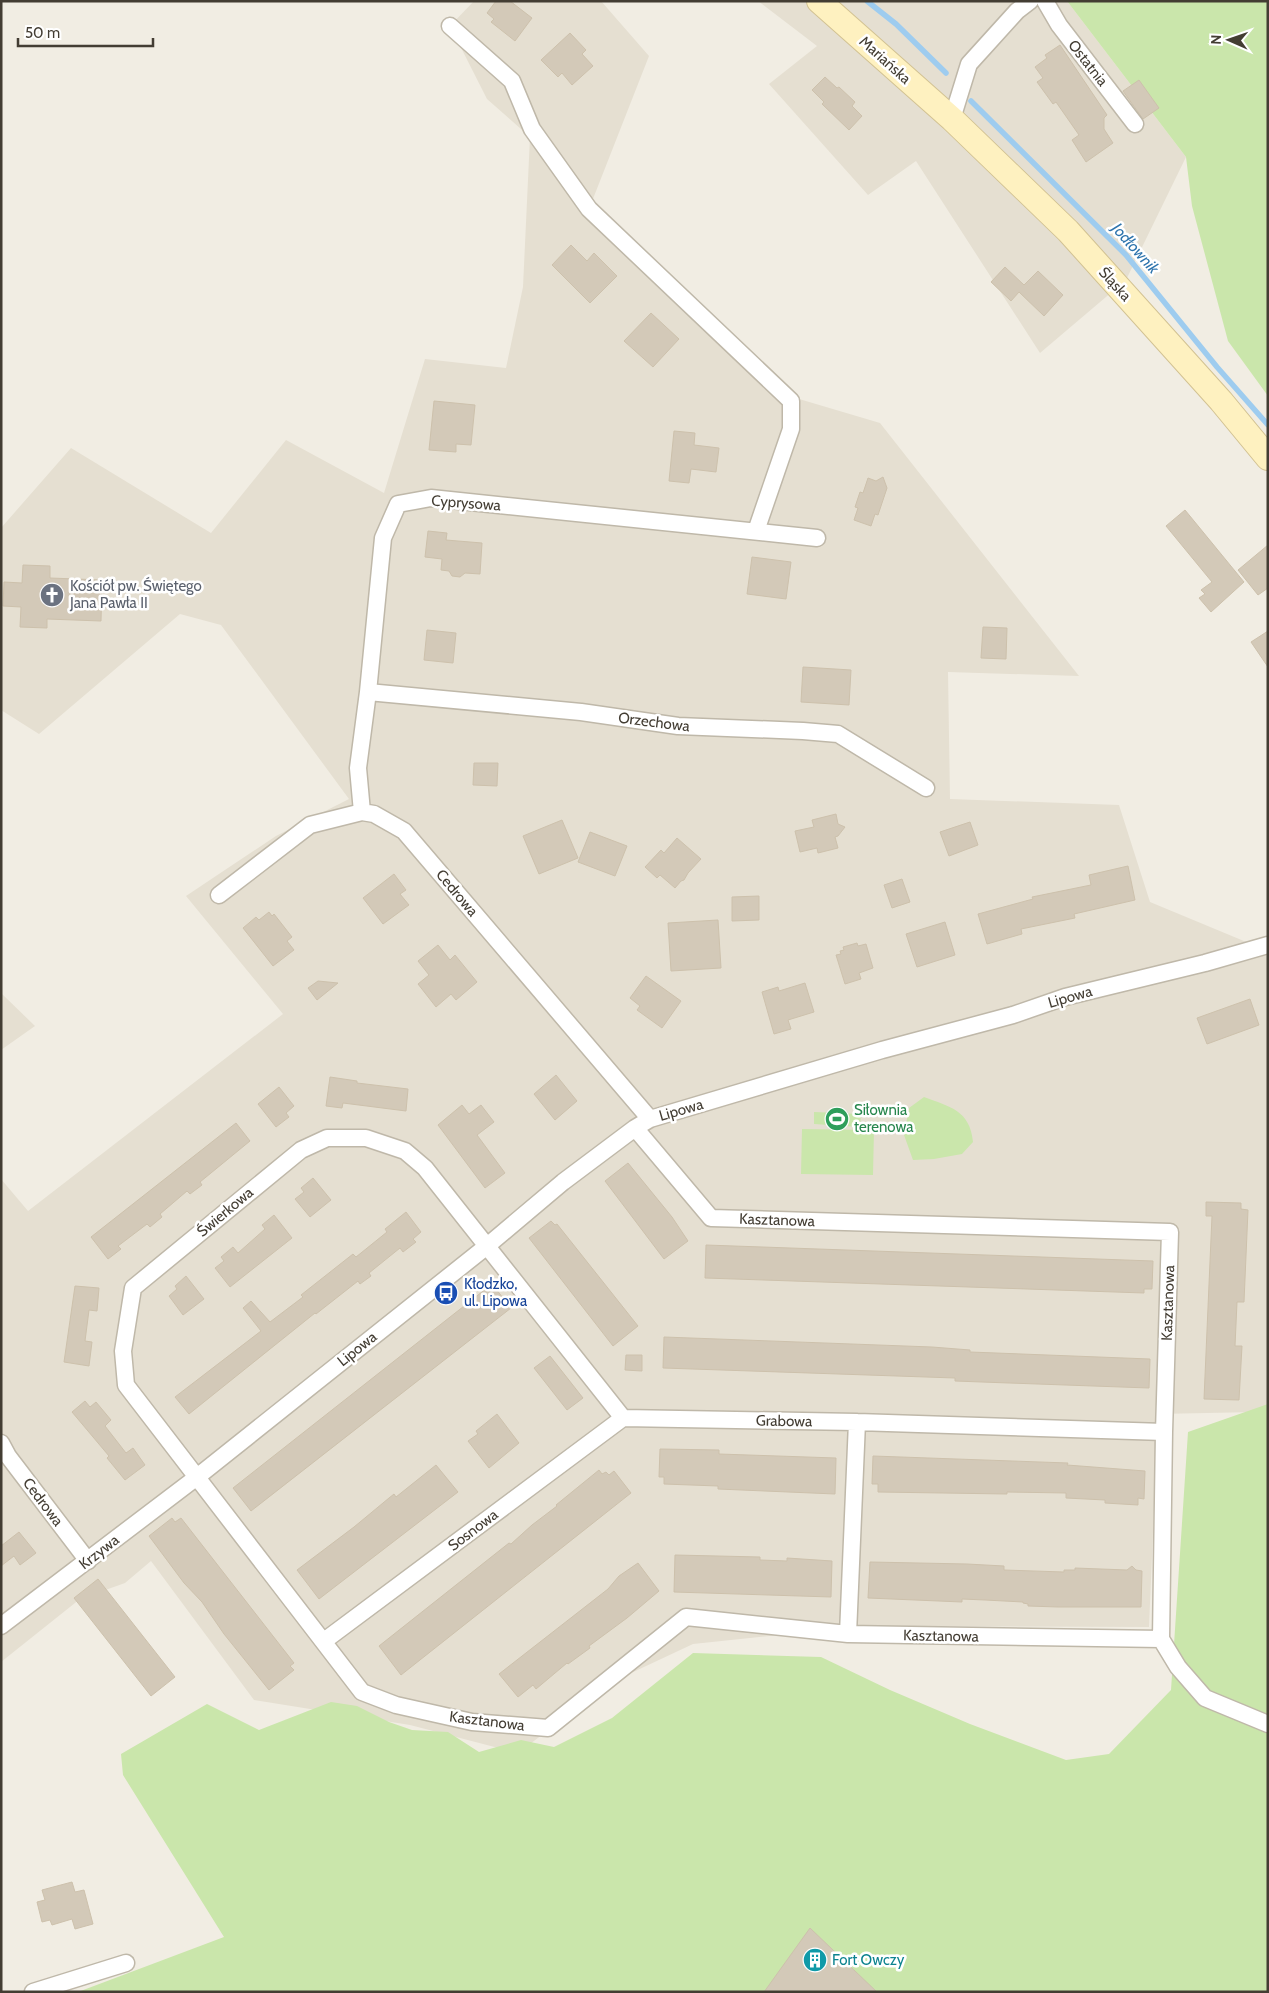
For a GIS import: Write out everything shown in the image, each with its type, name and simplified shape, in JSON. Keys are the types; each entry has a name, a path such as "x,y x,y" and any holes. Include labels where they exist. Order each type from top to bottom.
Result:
{"street":[{"name":"Mariańska","path":"819,1 952,119"},
{"path":"952,119 969,64 1017,11 1030,1"},
{"name":"Ostatnia","path":"1045,1 1059,26 1135,124"},
{"path":"450,26 512,82 532,129 589,209 791,401 791,429 756,531"},
{"name":"Śląska","path":"952,119 1068,231 1221,402 1268,458"},
{"name":"Cyprysowa","path":"362,812 358,768 368,692 383,538 398,504 432,498 817,538"},
{"name":"Orzechowa","path":"368,692 581,712 678,726 838,734 926,788"},
{"path":"219,895 310,825 362,812"},
{"name":"Cedrowa","path":"362,812 374,814 404,831 650,1119"},
{"name":"Lipowa","path":"196,1477 487,1246 564,1182 634,1128 650,1119 882,1050 1005,1017 1065,997 1171,972 1268,945"},
{"name":"Kasztanowa","path":"196,1477 362,1692 396,1705 472,1722 548,1728 686,1617 848,1634 1161,1639 1164,1432 1170,1232 711,1218 634,1128"},
{"name":"Świerkowa","path":"196,1477 126,1385 123,1351 133,1288 301,1150 326,1138 366,1138 405,1152 425,1168 487,1246"},
{"path":"487,1246 623,1418"},
{"name":"Grabowa","path":"623,1418 857,1422 1164,1432"},
{"name":"Sosnowa","path":"324,1641 623,1418"},
{"path":"848,1634 857,1422"},
{"name":"Cedrowa","path":"1,1442 8,1456 88,1561"},
{"name":"Krzywa","path":"4,1618 88,1561 196,1477"},
{"path":"1161,1639 1178,1667 1205,1698 1268,1724"},
{"path":"33,1992 126,1963"}],"shaded area":[{"path":"474,1 601,1 649,56 589,209 789,396 880,423 1079,676 948,672 950,799 1119,805 1150,902 1268,951 1268,1406 1256,1412 1158,1414 1149,1627 866,1626 693,1644 612,1682 518,1753 410,1725 254,1700 151,1561 125,1583 80,1599 1,1662 1,1179 28,1211 283,1014 186,896 276,836 349,799 221,625 180,614 39,734 1,710 1,528 71,448 211,533 286,440 384,493 425,359 506,368 523,287 530,137 487,99 450,26"},
{"path":"758,1 1067,1 1186,157 1126,280 1040,353 916,161 868,195 769,84 817,46"},
{"path":"1,993 35,1026 1,1050"}],"green space":[{"path":"1067,1 1268,1 1268,396 1228,341 1192,206 1186,157"},
{"path":"924,1097 957,1111 968,1123 973,1142 962,1154 934,1159 913,1160 904,1135 909,1108"},
{"name":"Siłownia terenowa","path":"814,1112 861,1114 860,1127 814,1124"},
{"path":"802,1129 874,1130 873,1175 801,1174"},
{"path":"1268,1404 1268,1992 78,1992 224,1937 123,1775 121,1754 207,1704 259,1730 331,1702 357,1706 389,1722 412,1730 448,1732 479,1752 521,1740 554,1747 612,1718 693,1653 821,1657 890,1690 970,1724 1066,1760 1109,1754 1171,1690 1188,1432"}],"building":[{"path":"496,1 510,1 532,18 515,41 491,22 494,19 487,13"},
{"path":"570,33 586,50 582,54 593,66 572,85 562,73 558,77 541,60"},
{"path":"1060,45 1107,115 1104,118 1104,129 1113,143 1086,162 1072,140 1079,135 1056,102 1053,104 1037,82 1043,78 1035,67 1047,58 1045,55"},
{"path":"825,77 855,102 852,106 862,116 849,130 822,104 824,102 812,90"},
{"path":"1139,80 1159,108 1143,119 1123,91"},
{"path":"571,245 587,261 594,253 617,276 590,303 552,265"},
{"path":"1005,267 1024,285 1038,271 1063,295 1044,316 1019,292 1011,301 991,282"},
{"path":"651,313 679,339 653,367 624,341"},
{"path":"434,401 475,405 471,445 456,444 456,452 429,450"},
{"path":"674,431 695,433 694,445 719,448 716,472 691,469 689,483 669,481"},
{"path":"883,477 887,488 878,515 875,514 871,526 854,520 858,508 855,507 860,492 863,493 868,478 876,481"},
{"path":"1185,510 1244,582 1211,612 1199,598 1205,594 1201,590 1212,582 1166,526"},
{"path":"428,531 447,533 446,540 482,543 480,574 465,573 460,577 452,576 449,571 441,570 442,559 425,557"},
{"path":"1268,545 1268,588 1258,595 1238,570"},
{"path":"752,557 791,562 786,599 747,594"},
{"name":"Kościół pw. Świętego Jana Pawła II","path":"23,565 50,566 50,578 102,580 101,621 47,619 47,628 20,627 21,607 3,606 4,582 22,583"},
{"path":"983,627 1007,628 1006,659 981,658"},
{"path":"427,630 456,633 453,663 424,660"},
{"path":"1268,631 1268,667 1251,642"},
{"path":"803,667 851,670 849,705 801,702"},
{"path":"474,763 498,763 497,786 473,785"},
{"path":"836,814 838,824 845,827 835,837 838,848 818,853 817,848 800,852 795,831 814,827 812,820"},
{"path":"562,820 578,858 539,874 523,836"},
{"path":"970,822 978,845 949,856 940,832"},
{"path":"590,832 627,846 615,876 578,862"},
{"path":"677,838 701,859 675,888 660,875 657,878 645,867 661,850 664,853"},
{"path":"1128,866 1135,900 1074,914 1075,918 1021,929 1022,934 987,944 978,914 1033,899 1032,897 1091,885 1089,875"},
{"path":"394,874 406,890 400,894 409,905 383,924 363,898"},
{"path":"902,879 910,902 892,908 884,885"},
{"path":"759,896 759,920 732,921 732,897"},
{"path":"269,912 272,916 274,914 292,937 287,941 294,950 273,966 243,928 256,917 259,920"},
{"path":"718,920 721,968 671,971 668,923"},
{"path":"945,922 955,955 917,967 906,934"},
{"path":"857,943 858,946 866,944 873,968 859,973 861,979 845,984 836,955 841,954 840,951 844,950 843,947"},
{"path":"438,945 450,960 455,955 477,982 456,1000 451,994 436,1007 418,984 429,975 418,961"},
{"path":"646,976 681,1001 662,1028 637,1010 640,1006 630,998"},
{"path":"318,981 338,983 317,1000 308,988"},
{"path":"805,983 814,1012 788,1020 791,1029 774,1034 762,992 778,987 779,991"},
{"path":"1250,999 1259,1025 1207,1044 1197,1018"},
{"path":"556,1075 577,1101 555,1120 534,1094"},
{"path":"330,1077 357,1081 357,1083 408,1089 406,1111 343,1103 342,1108 326,1106"},
{"path":"279,1087 294,1106 286,1113 289,1117 276,1127 258,1104"},
{"path":"462,1105 469,1114 481,1105 494,1122 477,1135 505,1173 485,1188 438,1125"},
{"path":"236,1123 250,1141 200,1182 202,1185 190,1194 187,1191 160,1214 162,1217 150,1227 147,1224 118,1246 121,1249 108,1259 91,1237"},
{"path":"628,1163 672,1217 688,1241 664,1259 605,1181"},
{"path":"313,1178 331,1200 310,1217 295,1199 304,1192 301,1188"},
{"path":"1206,1202 1241,1203 1241,1209 1248,1210 1244,1302 1237,1302 1235,1346 1242,1346 1239,1400 1204,1399 1212,1216 1206,1216"},
{"path":"406,1212 421,1232 413,1239 416,1242 403,1252 400,1248 369,1273 371,1276 360,1284 358,1281 315,1313 189,1414 175,1397 261,1331 243,1308 251,1301 270,1322 303,1297 301,1295 353,1254 356,1257 387,1232 385,1229"},
{"path":"274,1215 292,1238 230,1287 215,1268 224,1261 221,1257 233,1247 238,1253 265,1229 262,1225"},
{"path":"551,1221 555,1225 557,1224 638,1326 613,1346 529,1238"},
{"path":"706,1245 1153,1261 1152,1289 1144,1289 1144,1293 705,1278"},
{"path":"186,1276 204,1299 183,1315 169,1296 177,1289 175,1286"},
{"path":"492,1284 511,1308 251,1511 233,1488"},
{"path":"75,1286 99,1288 97,1311 89,1310 85,1341 92,1342 89,1366 64,1362"},
{"path":"664,1337 932,1347 970,1350 970,1352 1150,1359 1149,1388 955,1381 955,1378 663,1368"},
{"path":"626,1355 642,1355 642,1371 625,1370"},
{"path":"550,1356 583,1398 567,1410 534,1368"},
{"path":"85,1401 90,1407 96,1402 111,1420 105,1426 126,1453 133,1448 145,1465 125,1480 107,1458 109,1456 72,1412"},
{"path":"497,1414 519,1443 489,1468 468,1441 478,1434 476,1431"},
{"path":"660,1449 719,1450 719,1454 836,1458 835,1494 718,1489 718,1486 664,1484 664,1477 659,1477"},
{"path":"873,1456 1068,1463 1067,1465 1145,1471 1144,1499 1138,1498 1138,1505 1105,1503 1105,1500 1066,1498 1066,1493 878,1492 878,1484 872,1484"},
{"path":"436,1465 458,1492 319,1599 297,1570 394,1494 396,1497"},
{"path":"599,1470 602,1474 606,1472 609,1475 614,1471 631,1493 401,1675 379,1646 509,1543 511,1544"},
{"path":"172,1518 175,1522 181,1518 294,1663 290,1666 294,1670 269,1690 149,1536"},
{"path":"19,1532 36,1553 20,1565 14,1556 1,1566 1,1546"},
{"path":"675,1555 760,1557 760,1560 787,1561 787,1558 832,1561 831,1597 674,1592"},
{"path":"870,1562 967,1564 1004,1566 1004,1570 1064,1572 1064,1570 1075,1570 1075,1568 1127,1570 1132,1566 1136,1570 1142,1571 1141,1607 1058,1607 1028,1606 1028,1604 1023,1602 985,1600 962,1599 962,1602 868,1598"},
{"path":"638,1563 659,1591 589,1646 590,1648 567,1663 536,1689 533,1685 518,1697 499,1674 608,1589 619,1576"},
{"path":"98,1579 175,1677 151,1696 74,1598"},
{"path":"72,1882 75,1892 84,1890 93,1924 75,1929 72,1919 52,1925 50,1920 42,1922 37,1902 45,1900 42,1890"},
{"name":"Fort Owczy","path":"810,1928 877,1992 764,1992"}],"waterway":[{"name":"Jodłownik","path":"867,1 896,24 946,73"},
{"name":"Jodłownik","path":"971,101 1126,255 1217,367 1268,425"}],"place":[{"name":"Kościół pw. Świętego Jana Pawła II","path":"52,595"},
{"name":"Siłownia terenowa","path":"837,1119"},
{"name":"Kłodzko, ul. Lipowa","path":"446,1293"},
{"name":"Fort Owczy","path":"815,1960"}]}
